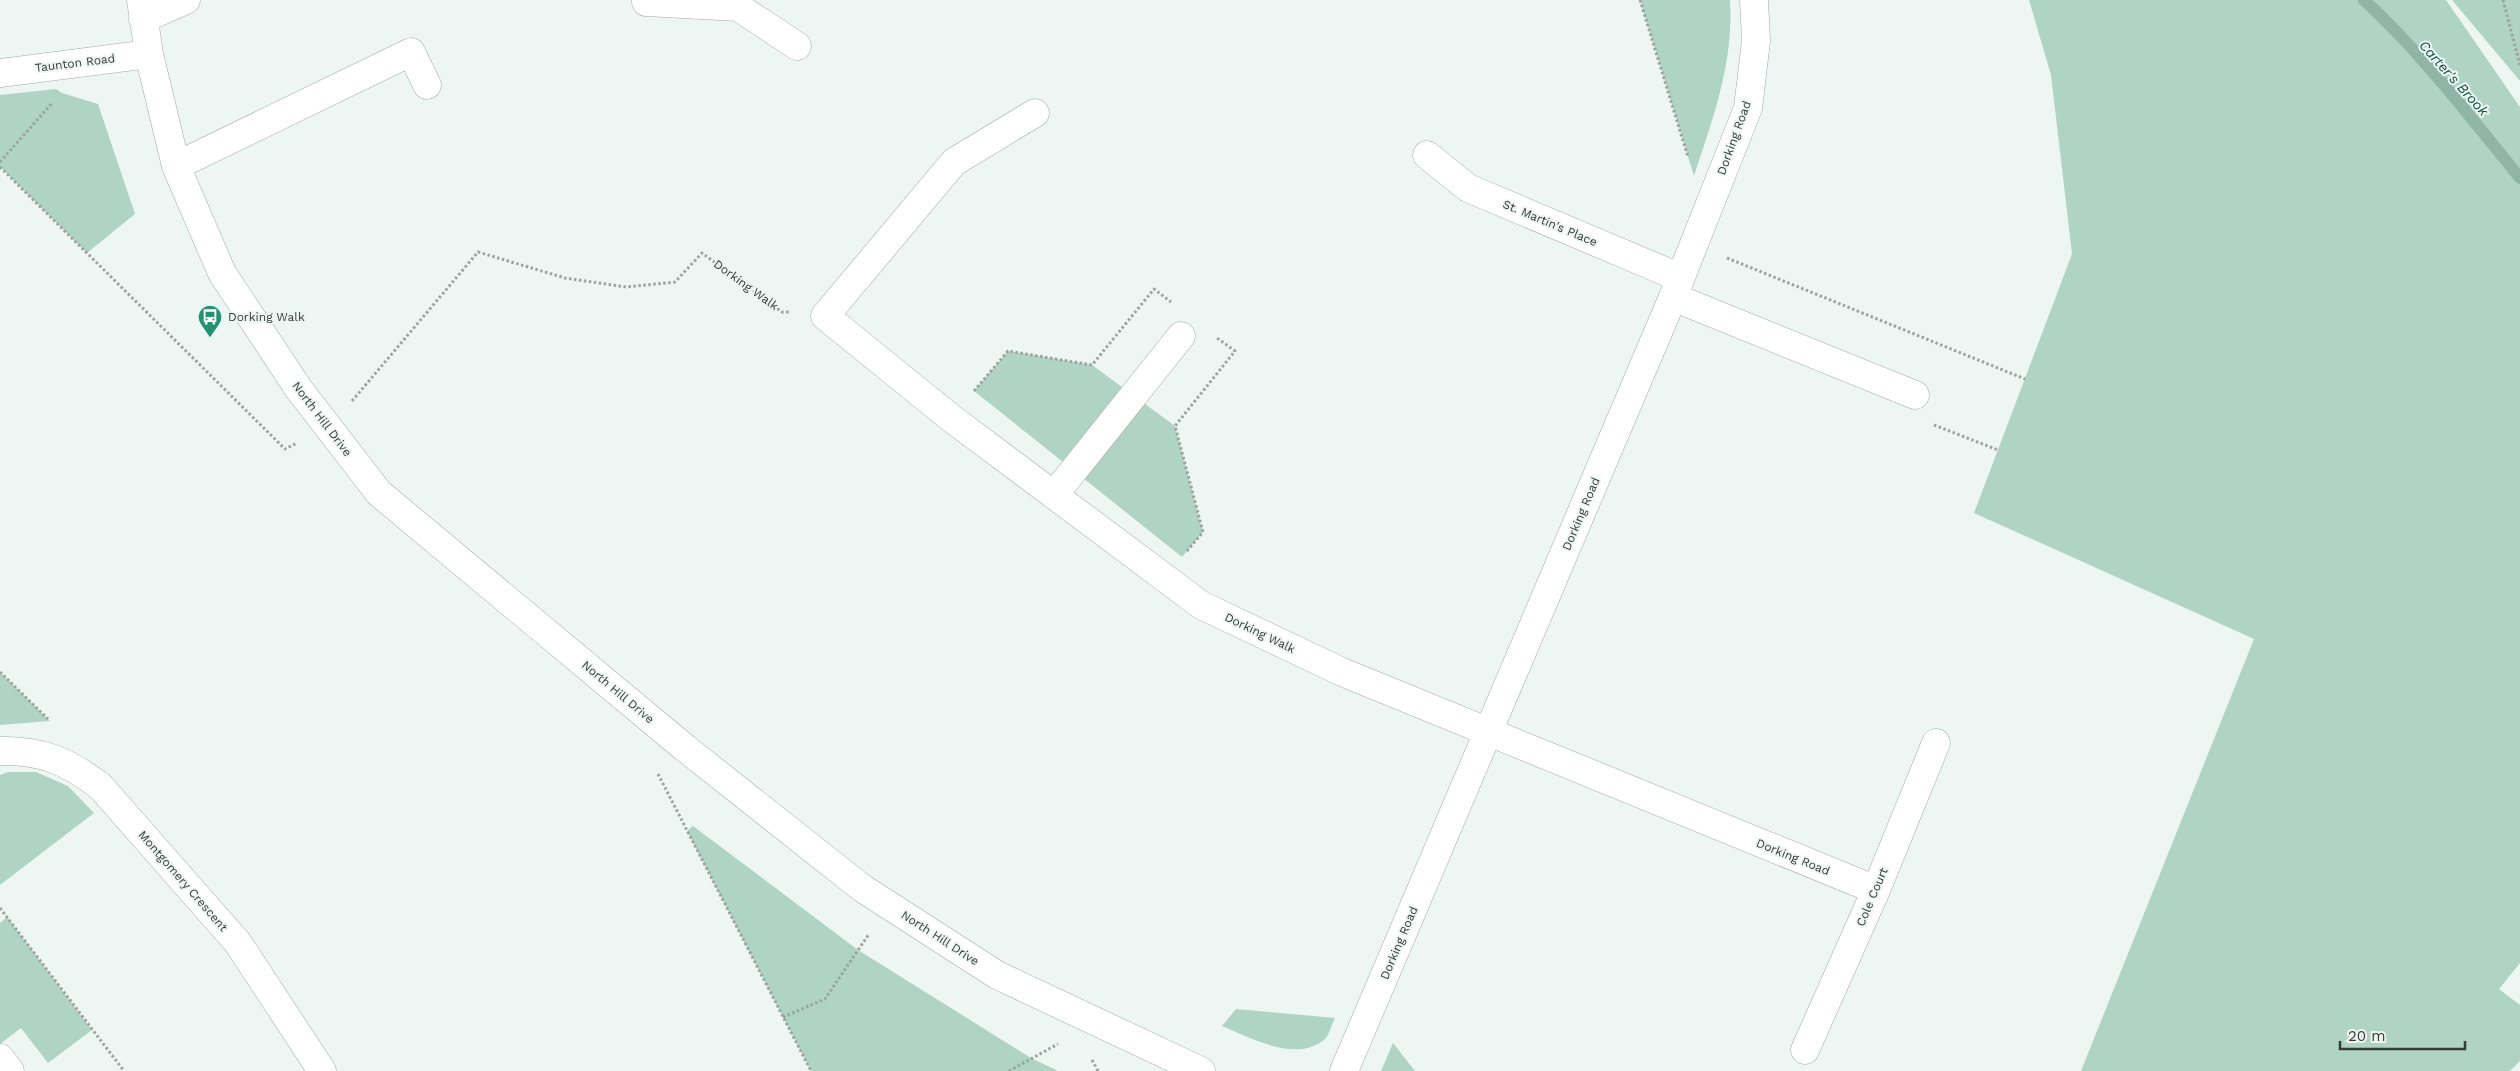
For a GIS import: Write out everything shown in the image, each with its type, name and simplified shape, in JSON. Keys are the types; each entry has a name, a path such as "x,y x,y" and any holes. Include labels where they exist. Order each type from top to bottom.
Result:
{"street":[{"path":"142,9 186,0"},
{"name":"Dorking Road","path":"1344,1071 1677,288 1748,108 1756,41 1754,0"},
{"path":"646,2 738,3 797,46"},
{"name":"North Hill Drive","path":"142,9 149,54 176,166 222,273 298,388 379,493 685,748 862,888 997,975 1201,1071"},
{"path":"176,166 411,52 427,84"},
{"name":"Taunton Road","path":"0,73 149,54"},
{"path":"825,316 954,162 1035,113"},
{"name":"St. Martin's Place","path":"1427,155 1468,188 1677,288"},
{"path":"1677,288 1915,395"},
{"name":"Dorking Walk","path":"825,316 952,418 1201,605 1342,672 1489,732"},
{"path":"1054,495 1180,336"},
{"name":"Dorking Road","path":"1489,732 1876,890"},
{"name":"Cole Court","path":"1805,1050 1876,890 1936,743"},
{"name":"Montgomery Crescent","path":"0,752 22,751 50,756 77,768 100,786 238,943 322,1071"},
{"path":"0,1058 10,1071"}],"path":[{"path":"1640,0 1706,214"},
{"path":"2503,0 2520,65"},
{"path":"0,162 89,62"},
{"path":"0,167 285,449 328,428"},
{"path":"1694,245 2025,379"},
{"name":"Dorking Walk","path":"328,428 478,252 565,278 626,286 675,282 702,252 782,312 825,316"},
{"path":"656,769 810,1071"},
{"path":"783,1017 825,999 888,905"},
{"path":"0,908 124,1071"},
{"path":"1009,1071 1063,1041"}],"green space":[{"path":"1640,0 1730,0 1729,46 1721,90 1694,176"},
{"path":"2029,0 2446,0 2520,107 2520,963 2499,989 2520,1005 2520,1061 2510,1071 2081,1071 2254,639 1974,513 2072,254 2051,75"},
{"path":"2452,0 2520,0 2520,81"},
{"path":"56,89 62,93 98,104 135,214 87,253 0,167 0,95"},
{"path":"1008,351 1092,365 1175,426 1203,532 1182,557 974,391"},
{"path":"0,672 50,721 0,725"},
{"path":"8,772 36,772 68,786 94,813 0,885 0,775"},
{"path":"693,826 858,950 1031,1058 1058,1071 811,1071 687,831"},
{"path":"7,917 92,1030 48,1063 21,1028 0,1044 0,923"},
{"path":"1236,1009 1335,1018 1325,1039 1314,1046 1301,1049 1287,1049 1259,1042 1222,1026"},
{"path":"1393,1043 1415,1071 1381,1071"}],"waterway":[{"name":"Carter's Brook","path":"2364,0 2406,41 2520,178"}],"place":[{"name":"Dorking Walk","path":"210,338"}]}
